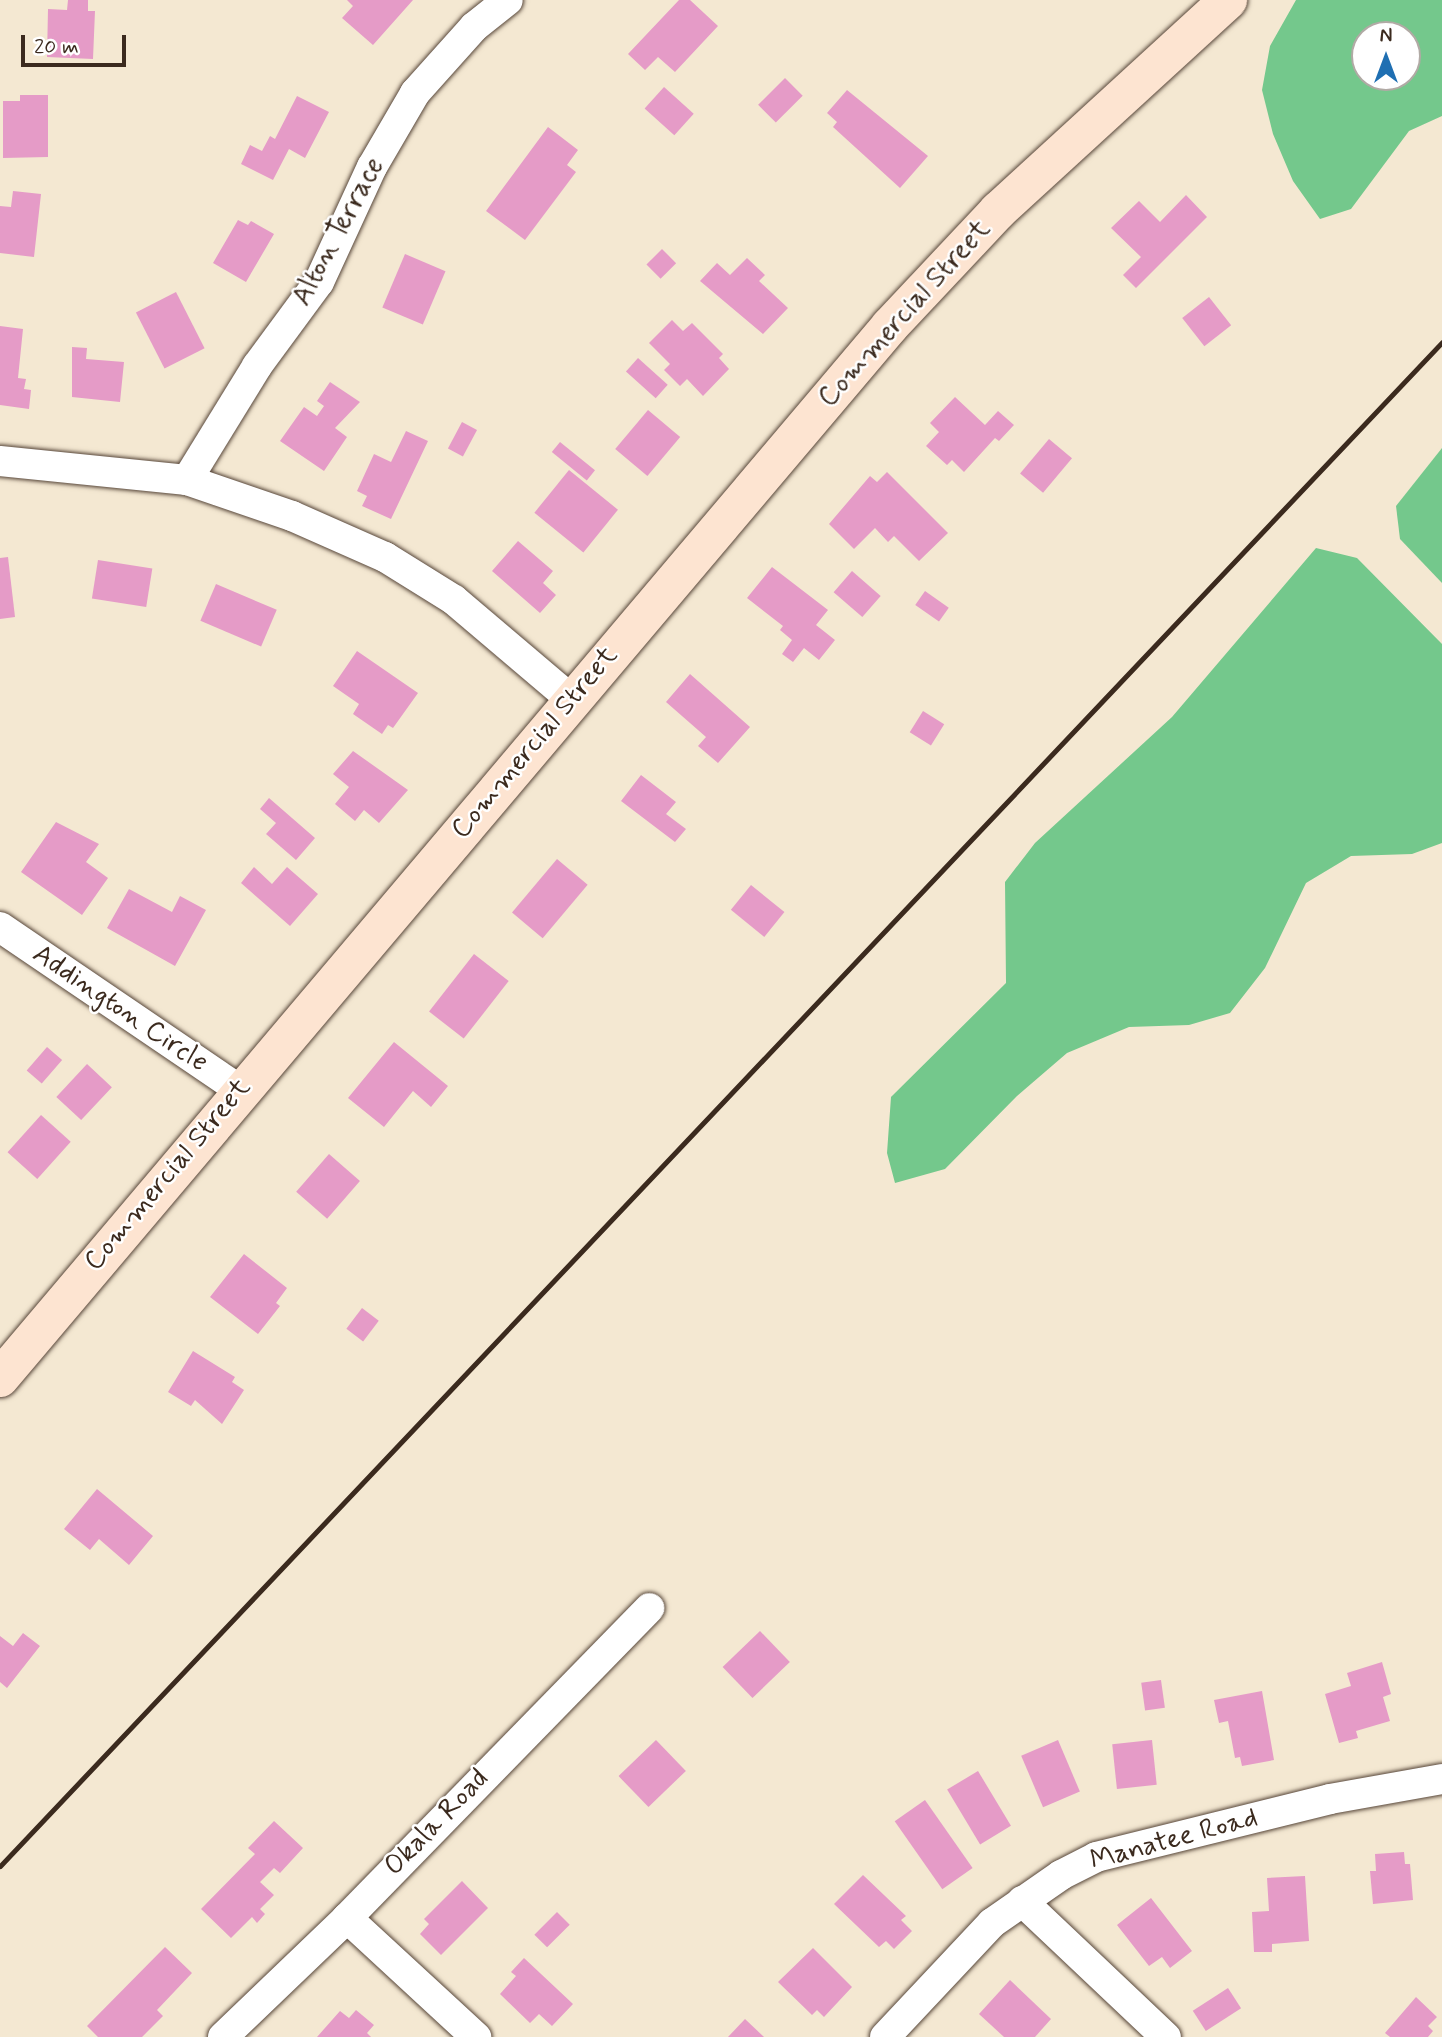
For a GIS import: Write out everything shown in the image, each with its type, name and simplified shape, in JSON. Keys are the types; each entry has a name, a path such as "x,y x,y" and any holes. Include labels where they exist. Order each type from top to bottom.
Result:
{"main road":[{"name":"Commercial Street","path":"0,1378 240,1090 890,326 998,211 1228,0"}],"street":[{"name":"Alton Terrace","path":"187,480 257,366 319,282 372,167 415,93 474,27 508,0"},
{"path":"0,461 187,480 292,516 385,557 454,600 572,700"},
{"name":"Addington Circle","path":"0,927 240,1090"},
{"name":"Okala Road","path":"223,2037 347,1919 650,1608"},
{"name":"Manatee Road","path":"885,2037 992,1923 1022,1901 1096,1857 1330,1799 1442,1779"},
{"path":"1022,1901 1166,2037"},
{"path":"347,1919 476,2037"}],"green space":[{"path":"1296,0 1442,0 1442,116 1409,131 1351,209 1320,219 1293,181 1273,134 1262,90 1270,46"},
{"path":"1442,448 1442,583 1400,539 1396,506"},
{"path":"1316,548 1357,558 1442,644 1442,843 1412,854 1351,856 1306,883 1265,968 1230,1013 1189,1025 1129,1027 1067,1053 1017,1096 945,1169 895,1183 887,1153 891,1097 1006,983 1005,882 1035,843 1172,717"}],"building":[{"path":"68,0 88,0 88,11 95,11 93,59 47,57 48,9 67,10"},
{"path":"347,0 413,0 373,45 342,18 353,6"},
{"path":"679,0 690,0 718,26 675,72 658,57 645,70 628,54"},
{"path":"785,78 803,96 776,123 758,105"},
{"path":"664,87 694,114 674,135 645,109"},
{"path":"847,90 928,156 900,188 833,127 837,122 827,113"},
{"path":"20,95 48,95 48,157 3,158 3,101 20,101"},
{"path":"297,96 329,112 305,158 289,149 273,180 241,164 250,145 262,151 270,136 275,139"},
{"path":"548,127 578,150 567,165 576,172 525,240 486,211"},
{"path":"13,191 41,194 34,257 0,253 0,206 11,207"},
{"path":"1186,195 1207,217 1136,288 1123,275 1141,257 1111,228 1139,201 1160,222"},
{"path":"238,220 248,225 251,221 274,234 246,282 213,263"},
{"path":"662,249 676,263 661,279 646,265"},
{"path":"405,254 446,271 423,325 382,307"},
{"path":"747,258 765,275 759,281 788,308 763,334 700,281 717,263 730,275"},
{"path":"176,292 205,348 165,369 136,312"},
{"path":"1209,297 1231,325 1204,346 1182,318"},
{"path":"672,320 683,331 692,323 723,354 719,358 729,369 703,396 687,379 680,386 664,370 670,364 649,343"},
{"path":"0,326 23,329 18,378 26,379 24,389 31,390 29,409 0,405"},
{"path":"72,347 87,348 86,359 124,362 120,402 72,397"},
{"path":"638,358 668,385 656,398 626,371"},
{"path":"330,382 360,402 335,428 347,437 324,471 280,441 304,407 317,416 324,406 317,401"},
{"path":"955,397 985,425 998,411 1014,425 999,441 995,438 964,472 952,460 947,465 926,446 939,432 930,423"},
{"path":"648,410 680,437 647,476 615,449"},
{"path":"462,422 477,430 463,456 448,448"},
{"path":"406,431 428,441 391,519 362,506 367,496 357,491 374,454 391,462"},
{"path":"1049,439 1072,458 1043,493 1020,473"},
{"path":"560,442 595,470 587,480 552,452"},
{"path":"569,470 618,510 583,552 534,513"},
{"path":"887,472 948,533 919,561 894,536 888,542 875,528 854,549 829,524 870,476 877,482"},
{"path":"518,541 553,571 543,583 556,595 540,613 492,571"},
{"path":"8,557 15,617 0,619 0,558"},
{"path":"98,560 152,569 146,607 92,599"},
{"path":"772,567 828,610 816,625 835,640 819,660 804,648 793,662 782,654 792,640 780,630 783,626 747,598"},
{"path":"852,571 881,596 862,617 834,592"},
{"path":"216,584 277,610 261,647 200,621"},
{"path":"925,591 949,608 939,622 915,605"},
{"path":"357,651 418,693 393,728 388,725 382,734 353,714 359,704 333,686"},
{"path":"690,674 750,727 718,763 698,746 706,737 666,702"},
{"path":"923,711 944,724 931,745 910,732"},
{"path":"353,751 408,790 379,823 364,810 355,821 335,804 349,787 333,774"},
{"path":"641,775 676,802 666,814 686,829 675,842 621,801"},
{"path":"269,798 315,838 296,860 266,834 276,823 260,809"},
{"path":"56,822 99,844 86,862 108,878 82,915 21,872"},
{"path":"557,859 588,885 543,938 512,913"},
{"path":"254,867 272,884 287,867 318,894 290,926 241,883"},
{"path":"751,885 784,912 764,937 731,910"},
{"path":"129,889 172,912 180,896 206,910 175,966 107,928"},
{"path":"474,954 509,981 464,1039 429,1012"},
{"path":"394,1042 448,1086 431,1107 413,1091 384,1127 348,1098"},
{"path":"47,1047 62,1060 42,1084 27,1070"},
{"path":"87,1064 112,1087 81,1120 56,1097"},
{"path":"41,1115 71,1142 37,1179 8,1152"},
{"path":"329,1154 360,1181 327,1219 296,1192"},
{"path":"244,1254 287,1288 276,1303 280,1306 258,1334 210,1297"},
{"path":"362,1308 379,1321 363,1341 346,1329"},
{"path":"193,1351 235,1377 232,1382 244,1390 222,1424 195,1400 191,1406 168,1392"},
{"path":"97,1489 153,1536 129,1565 99,1539 90,1550 64,1529"},
{"path":"760,1631 790,1662 752,1698 723,1667"},
{"path":"23,1633 40,1646 7,1688 0,1682 0,1636 13,1646"},
{"path":"1382,1662 1391,1694 1383,1697 1390,1721 1356,1731 1358,1738 1339,1743 1325,1694 1351,1686 1347,1673"},
{"path":"1161,1680 1165,1708 1145,1711 1141,1683"},
{"path":"1262,1691 1274,1760 1242,1766 1240,1757 1235,1758 1228,1721 1219,1723 1214,1700"},
{"path":"656,1740 686,1771 648,1807 619,1776"},
{"path":"1058,1740 1080,1792 1043,1807 1021,1756"},
{"path":"1152,1740 1157,1785 1117,1789 1112,1744"},
{"path":"978,1771 1011,1826 980,1844 947,1790"},
{"path":"925,1800 973,1868 942,1889 895,1821"},
{"path":"274,1821 303,1848 280,1873 274,1868 260,1882 274,1895 260,1909 265,1914 257,1923 252,1917 231,1938 201,1909 255,1854 248,1848"},
{"path":"1404,1852 1405,1864 1410,1864 1413,1900 1373,1904 1370,1871 1376,1871 1375,1854"},
{"path":"863,1875 906,1916 901,1920 912,1931 894,1949 886,1941 879,1947 834,1904"},
{"path":"1305,1876 1309,1941 1272,1944 1272,1952 1254,1952 1252,1912 1269,1911 1267,1878"},
{"path":"462,1881 488,1908 441,1955 420,1934 429,1924 424,1919"},
{"path":"1151,1898 1192,1951 1170,1968 1162,1957 1149,1966 1117,1925"},
{"path":"557,1912 570,1925 547,1947 534,1935"},
{"path":"165,1947 192,1973 157,2010 163,2016 142,2037 98,2037 87,2026"},
{"path":"813,1948 852,1987 824,2017 817,2010 812,2015 778,1982"},
{"path":"524,1958 573,2004 552,2026 539,2014 530,2023 500,1994 516,1976 511,1972"},
{"path":"1010,1980 1051,2019 1035,2037 1004,2037 979,2014"},
{"path":"1228,1988 1241,2008 1206,2031 1193,2011"},
{"path":"1416,1997 1437,2017 1428,2026 1433,2031 1428,2037 1390,2037 1385,2033"},
{"path":"356,2010 374,2025 367,2033 371,2037 317,2037 340,2011 349,2018"},
{"path":"745,2019 764,2037 728,2037"}],"railway":[{"path":"0,1866 1442,342"}]}
